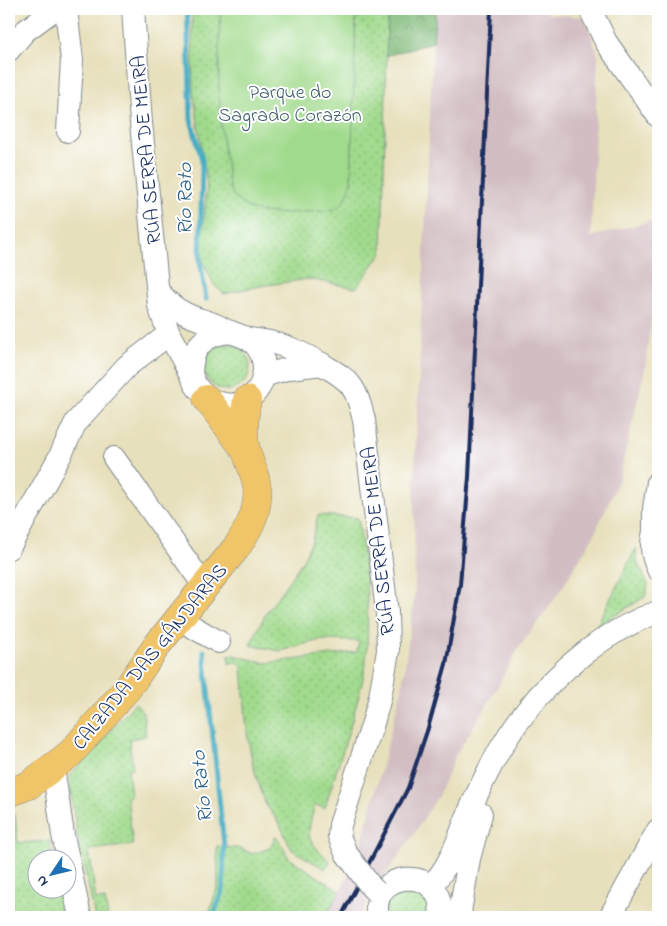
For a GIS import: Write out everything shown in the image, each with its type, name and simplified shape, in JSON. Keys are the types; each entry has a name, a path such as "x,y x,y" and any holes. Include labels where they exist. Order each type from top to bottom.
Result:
{"main road":[{"name":"RÚA SERRA DE MEIRA","path":"207,398 247,452"},
{"name":"RÚA SERRA DE MEIRA","path":"236,548 254,515 257,498 257,482 247,452 244,419 247,400"},
{"name":"CALZADA DAS GÁNDARAS","path":"9,793 29,785 72,754 121,696 158,644 236,548"}],"street":[{"path":"9,50 25,30 55,9"},
{"path":"66,9 72,60 68,131"},
{"name":"RÚA SERRA DE MEIRA","path":"133,9 141,123 158,306 169,334 200,392 207,398"},
{"path":"590,9 606,42 658,116"},
{"name":"RÚA SERRA DE MEIRA","path":"158,291 166,301 185,314 240,335 303,352 344,378 352,387 359,400 364,420 388,612 388,650 380,697 359,771 343,812 339,836 346,853 372,888 379,894"},
{"name":"RÚA SERRA DE MEIRA","path":"192,375 191,364 195,352 201,343 210,336 220,333 240,335"},
{"path":"9,548 60,456 76,422 127,366 169,334"},
{"path":"207,398 216,403 238,404 247,400 260,386 264,376 262,355 256,346 240,335"},
{"path":"264,376 290,368 322,364"},
{"path":"114,458 205,588"},
{"path":"658,482 654,509 656,526 651,546 658,569"},
{"path":"430,886 443,872 474,802 503,745 524,714 555,680 581,657 624,627 656,610"},
{"path":"179,619 219,642"},
{"path":"53,767 63,835 80,917"},
{"path":"462,917 460,912 461,903 464,896 469,859 489,790 490,771"},
{"path":"610,917 658,830"},
{"path":"378,917 379,894 400,879 416,879 430,886 437,894 440,905 440,917"}],"shaded area":[{"path":"436,9 547,9 547,14 585,17 598,55 591,237 658,219 658,274 644,373 619,479 594,535 559,593 518,649 489,702 456,754 438,796 359,917 325,917 349,874 363,839 402,688 415,593 414,490"}],"green space":[{"name":"Parque do Sagrado Corazón","path":"192,9 388,9 382,253 356,288 308,279 254,287 224,294 214,285 203,262 201,250 207,185 193,90"},
{"path":"221,9 356,9 351,185 343,201 334,209 285,213 256,211 247,208 231,192 221,129 219,69"},
{"path":"388,9 436,9 433,42 386,56"},
{"path":"222,344 232,344 246,354 250,367 246,380 240,386 232,390 222,390 208,380 204,372 204,362 214,348"},
{"path":"318,515 358,518 364,557 368,624 365,665 354,714 325,808 315,805 310,824 309,831 312,842 330,861 325,869 292,850 280,825 265,803 253,766 247,733 242,667 236,661 229,664 229,654 266,663 357,652 359,641 320,640 280,651 250,645 265,615 302,562 312,540"},
{"path":"636,548 637,562 648,584 645,597 596,627"},
{"path":"135,703 143,712 146,736 129,739 133,768 128,769 131,795 127,797 133,845 89,850 96,900 105,899 108,917 95,917 77,834 69,782 70,776"},
{"path":"15,815 18,843 50,841 51,848 28,848 28,898 59,898 64,917 9,917 9,816"},
{"path":"276,836 289,858 340,891 325,917 208,917 218,885 217,846 242,849 252,854 270,848"},
{"path":"412,887 427,897 430,917 384,917 387,897"}],"waterway":[{"name":"Río Rato","path":"187,9 191,120 202,160 200,260 206,299"},
{"name":"Río Rato","path":"204,651 224,846 223,889 213,917"}],"railway":[{"path":"341,917 408,788 428,728 446,664 460,584 469,477 491,9"}]}
